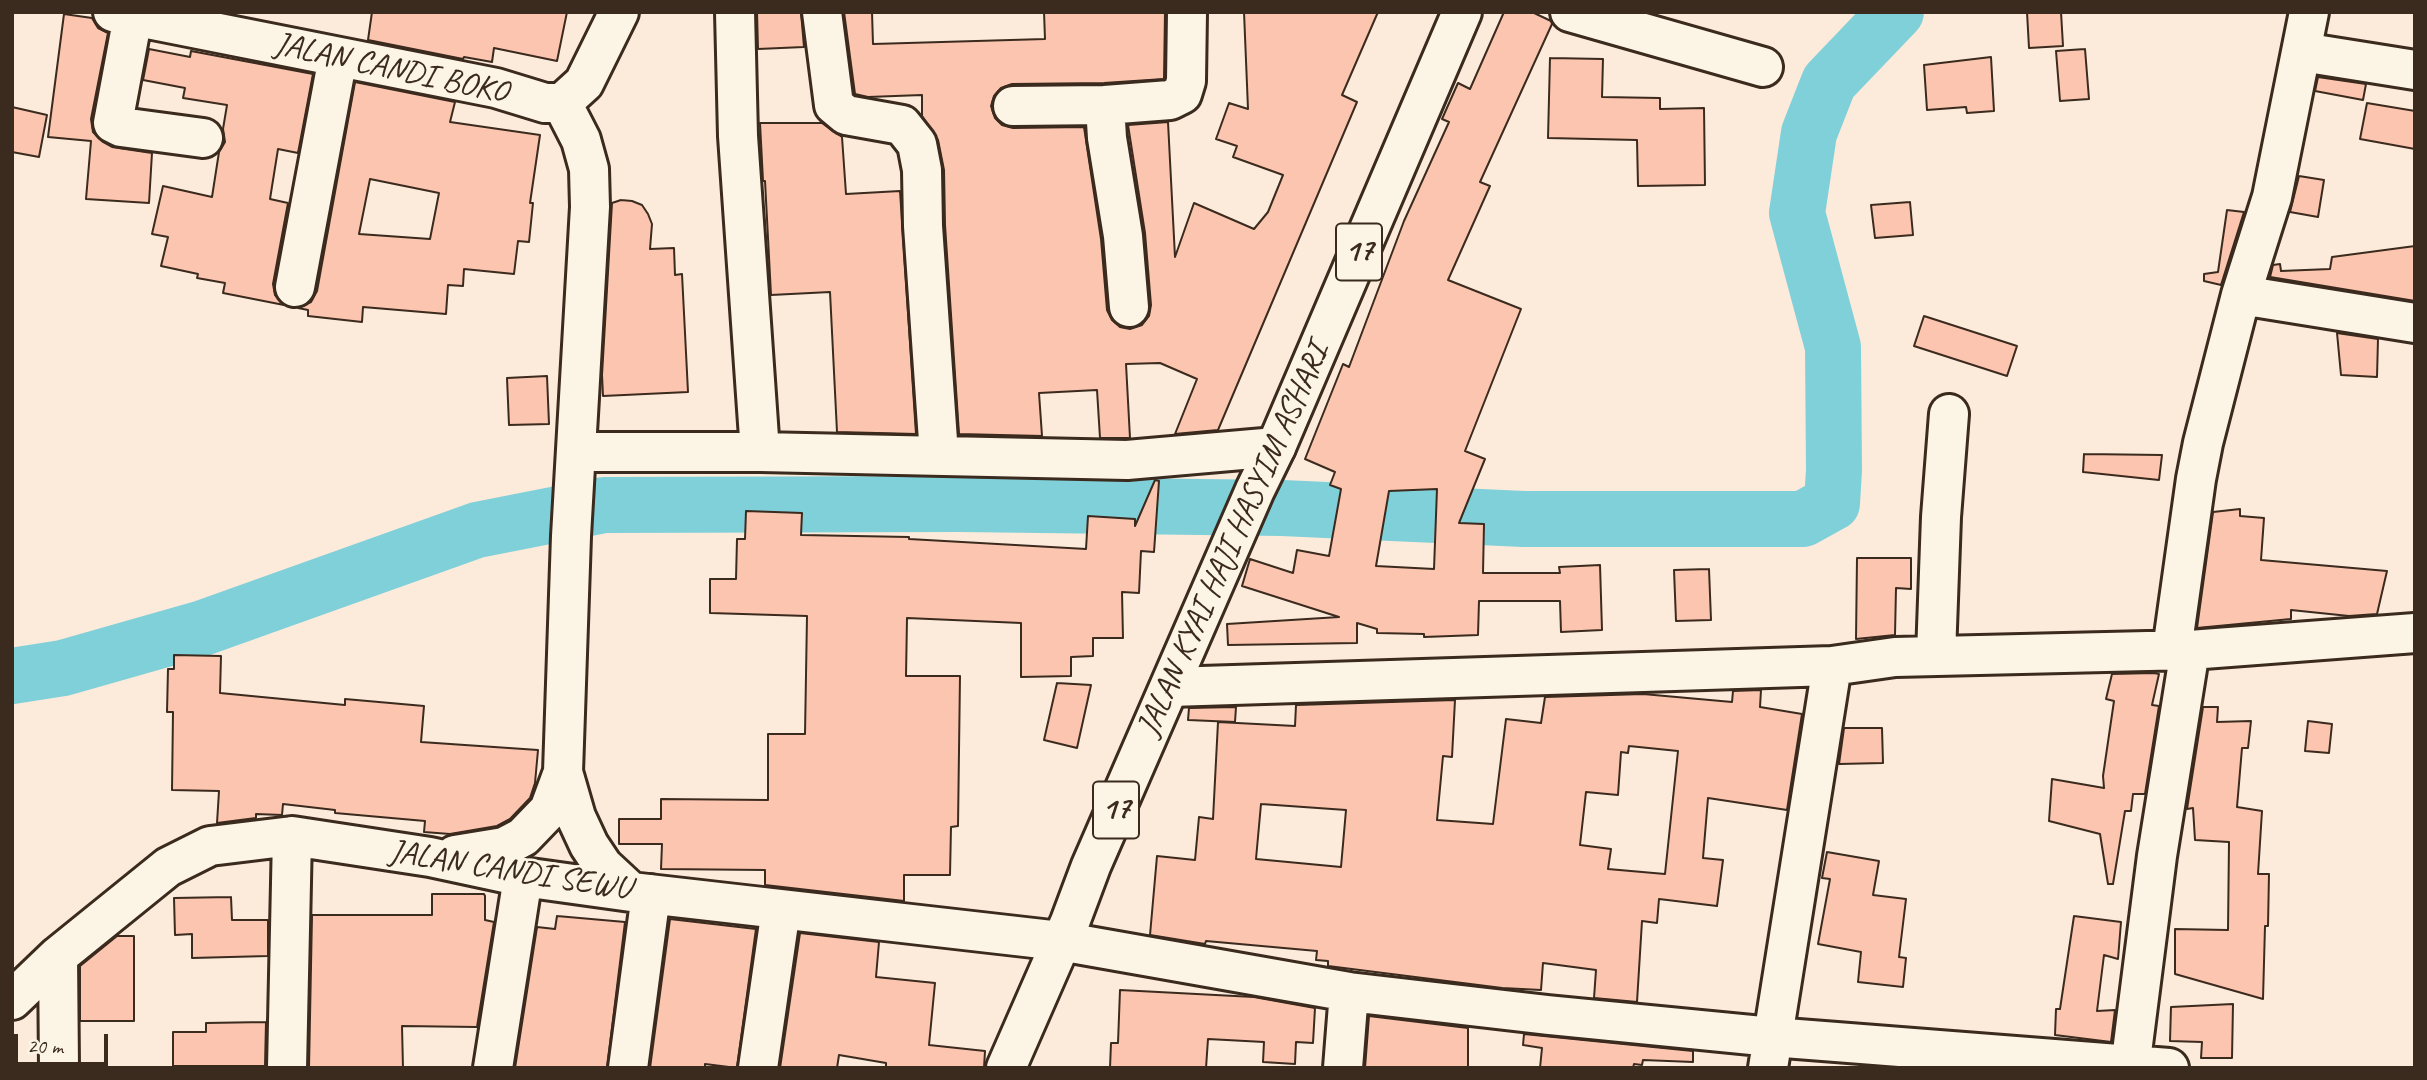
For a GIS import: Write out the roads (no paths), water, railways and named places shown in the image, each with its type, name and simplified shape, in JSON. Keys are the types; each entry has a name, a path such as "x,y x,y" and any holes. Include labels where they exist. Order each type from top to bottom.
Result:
{"main road":[{"path":"620,12 584,83 574,95 562,103 580,140 589,169 590,206 570,536 563,772 576,817 589,845 603,866 641,893 628,1068"},
{"path":"735,12 738,135 760,452"},
{"path":"822,12 834,104 846,115 902,125 917,144 922,170 923,226 939,455"},
{"path":"1013,106 1105,105 1170,100 1182,94 1186,81 1187,12"},
{"name":"JALAN KYAI HAJI HASYIM ASHARI","path":"1006,1068 1462,12"},
{"path":"1570,12 1763,67"},
{"path":"2130,1067 2181,650 2196,479 2241,295 2272,197 2309,12"},
{"path":"123,14 113,122 121,127 203,138"},
{"name":"JALAN CANDI BOKO","path":"123,14 188,20 338,57 496,89 545,103 562,103"},
{"path":"2302,52 2415,70"},
{"path":"295,287 338,57"},
{"path":"1105,105 1107,138 1123,236 1129,307"},
{"path":"2241,295 2415,323"},
{"path":"1936,655 1941,517 1949,414"},
{"path":"576,467 760,452 1127,460 1276,447"},
{"path":"1170,687 1832,666 1895,657 2181,650 2415,633"},
{"path":"1770,1052 1832,666"},
{"path":"430,857 504,847 523,837 548,810 563,772"},
{"path":"287,1068 292,836"},
{"name":"JALAN CANDI SEWU","path":"12,1000 58,956 169,867 210,846 292,836 430,857 523,877 1060,942 1349,992 1548,1015 1770,1052 2012,1054 2130,1067 2169,1068"},
{"path":"493,1068 523,877"},
{"path":"758,1068 781,909"},
{"path":"58,956 59,1068"},
{"path":"1342,1068 1349,992"}],"waterway":[{"path":"12,676 63,668 200,629 477,530 604,505 959,504 1282,508 1524,519 1803,519 1832,503 1834,470 1833,347 1797,213 1809,133 1829,82 1896,12"}]}
